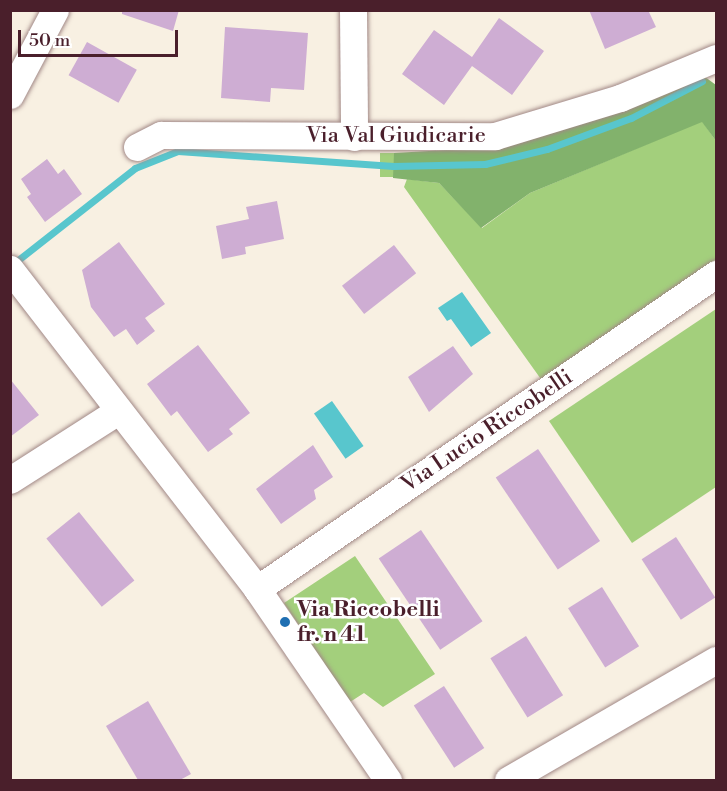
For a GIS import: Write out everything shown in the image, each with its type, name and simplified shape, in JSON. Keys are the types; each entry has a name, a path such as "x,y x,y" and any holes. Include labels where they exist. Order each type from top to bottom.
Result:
{"street":[{"path":"10,95 55,10"},
{"path":"354,10 354,137"},
{"name":"Via Val Giudicarie","path":"137,147 161,135 495,136 620,98 717,58"},
{"path":"12,271 257,589 388,780"},
{"name":"Via Lucio Riccobelli","path":"257,589 717,274"},
{"path":"10,480 118,411"},
{"path":"508,780 717,660"}],"green space":[{"path":"701,74 716,85 716,141 702,122 530,193 481,228 439,183 393,178 394,153 499,147"},
{"path":"702,121 716,141 716,262 543,382 404,187 407,179 439,183 482,228 530,193"},
{"path":"380,153 394,153 394,177 380,177"},
{"path":"716,309 716,487 632,543 549,421"},
{"path":"355,556 435,674 383,707 364,693 350,702 284,603"}],"water":[{"path":"462,292 491,333 471,347 451,319 447,321 438,308"},
{"path":"332,401 364,446 346,459 314,414"}],"building":[{"path":"122,10 179,10 173,31 122,14"},
{"path":"589,10 648,10 656,27 605,49"},
{"path":"499,18 544,51 512,95 472,66 444,105 402,74 434,30 472,57"},
{"path":"225,27 308,33 304,90 271,88 270,102 221,98"},
{"path":"87,42 137,70 118,103 69,75"},
{"path":"47,159 58,174 64,169 82,194 45,222 27,197 31,194 21,179"},
{"path":"277,201 284,239 245,247 246,254 222,259 216,226 249,219 246,207"},
{"path":"119,242 165,304 145,318 155,331 137,345 126,329 114,337 91,307 82,270"},
{"path":"394,245 416,273 364,314 342,286"},
{"path":"198,345 250,413 229,429 233,434 208,452 177,411 171,416 147,384"},
{"path":"453,346 473,374 429,412 408,377"},
{"path":"10,379 39,415 10,437"},
{"path":"313,445 333,477 314,490 316,499 281,524 256,489"},
{"path":"538,449 600,541 558,570 496,478"},
{"path":"79,512 134,580 102,607 46,538"},
{"path":"421,530 483,621 440,650 379,559"},
{"path":"676,537 715,597 681,620 642,559"},
{"path":"602,587 639,646 605,668 568,608"},
{"path":"526,636 563,695 527,718 490,658"},
{"path":"444,686 484,748 454,768 414,706"},
{"path":"148,701 191,774 180,780 138,780 106,726"}],"waterway":[{"path":"13,264 135,168 178,151 393,166 485,164 547,149 631,118 702,81"}],"place":[{"name":"Via Riccobelli fr. n 41","path":"285,622"}]}
